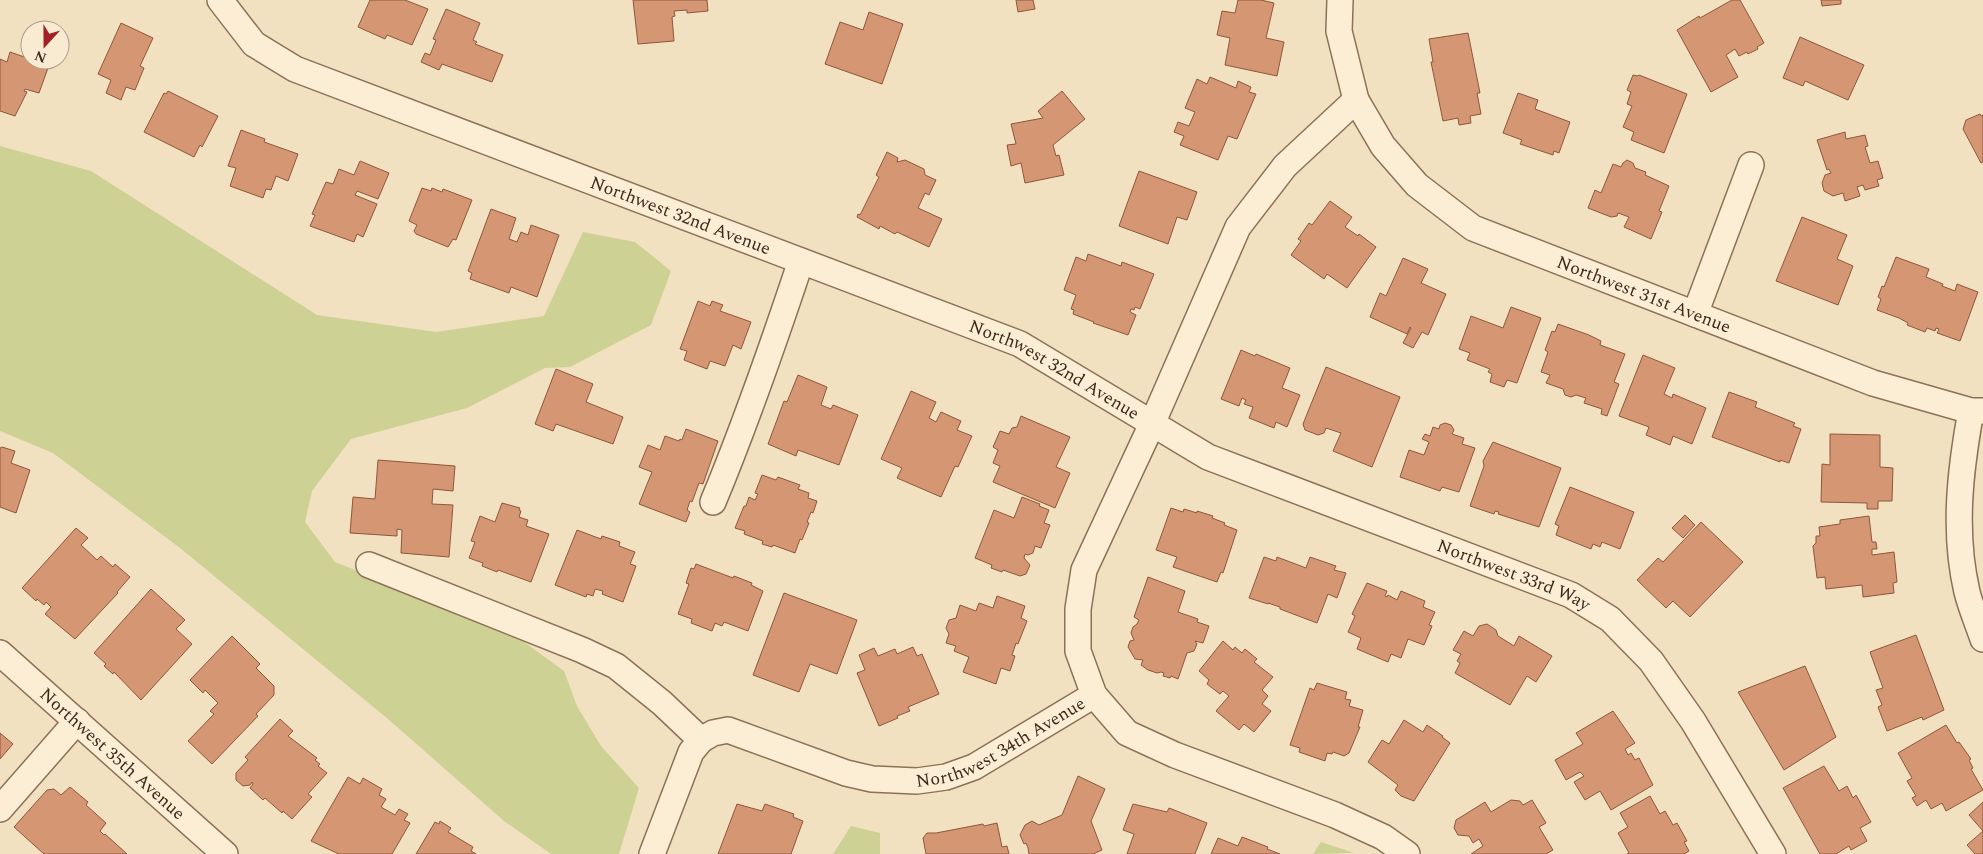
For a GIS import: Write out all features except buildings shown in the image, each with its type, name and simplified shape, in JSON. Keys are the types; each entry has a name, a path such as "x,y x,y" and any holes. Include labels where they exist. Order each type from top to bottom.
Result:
{"street":[{"name":"Northwest 32nd Avenue","path":"220,0 254,44 295,69 1020,344 1152,424"},
{"name":"Northwest 31st Avenue","path":"1340,0 1339,31 1356,100 1384,146 1417,185 1473,228 1873,383 1977,411"},
{"path":"1094,695 1078,651 1078,610 1084,570 1152,424 1238,227 1285,166 1356,100"},
{"path":"1695,314 1751,165"},
{"path":"713,502 783,317 801,261"},
{"path":"1977,411 1961,462 1958,529 1967,592 1983,639"},
{"name":"Northwest 33rd Way","path":"1152,424 1208,457 1571,595 1610,619 1651,661 1693,721 1773,854"},
{"path":"369,565 582,650 616,666 662,703 701,740 692,752 652,854"},
{"name":"Northwest 35th Avenue","path":"0,653 225,854"},
{"name":"Northwest 34th Avenue","path":"701,740 713,732 728,730 846,773 872,779 893,781 946,777 974,767 1094,695 1127,733 1175,755 1335,815 1383,837 1407,854"},
{"path":"0,809 77,721"}],"green space":[{"path":"0,146 91,171 317,315 436,332 544,316 583,232 635,242 671,271 651,325 570,367 545,368 467,408 351,439 312,491 305,522 335,562 509,631 564,671 577,706 601,746 639,788 619,854 551,854 504,821 388,719 180,548 53,453 0,431"},
{"path":"851,826 880,833 880,854 833,854"},
{"path":"1321,842 1354,853 1313,854"}]}
